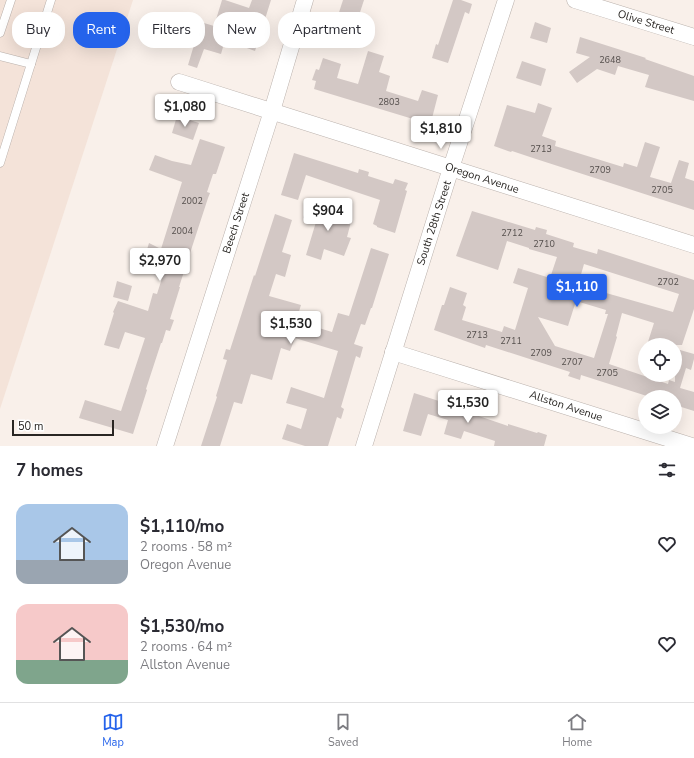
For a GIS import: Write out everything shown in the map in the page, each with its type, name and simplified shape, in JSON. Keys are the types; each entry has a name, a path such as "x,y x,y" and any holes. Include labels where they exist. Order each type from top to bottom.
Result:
{"street":[{"name":"Beech Street","path":"165,446 272,111 305,0"},
{"name":"South 28th Street","path":"364,446 506,0"},
{"name":"Olive Street","path":"575,0 694,37"},
{"name":"Oregon Avenue","path":"179,82 694,245"},
{"name":"Allston Avenue","path":"394,352 692,446"}],"lane":[{"path":"0,33 10,0"},
{"path":"0,163 51,0"},
{"path":"0,56 31,64"}],"shaded area":[{"path":"0,0 133,0 129,12 73,12 73,48 117,48 0,409"}],"building":[{"path":"222,0 249,8 252,0 271,0 267,12 218,12"},
{"path":"343,0 364,0 360,12 339,12"},
{"path":"453,0 461,0 472,4 469,14 465,12 448,63 432,58 436,44 438,45"},
{"path":"535,22 551,28 547,43 530,38"},
{"path":"205,23 213,26 213,48 223,48 221,54 204,49 197,68 188,65 193,48 205,48"},
{"path":"580,37 646,58 645,59 694,76 694,101 645,87 649,75 618,66 615,75 597,69 577,83 569,72 590,57 576,53"},
{"path":"247,48 256,48 255,51"},
{"path":"368,51 384,56 379,72 390,76 386,91 418,101 422,90 438,95 430,126 412,121 413,119 314,89 316,81 312,80 316,69 319,70 323,58 341,64 337,78 358,84"},
{"path":"522,61 546,69 541,86 516,78"},
{"path":"538,103 552,108 542,136 556,141 555,146 623,167 624,163 637,167 645,142 660,147 650,177 671,183 679,160 689,163 685,178 694,181 694,210 494,146 507,105 535,113"},
{"path":"177,116 199,123 193,140 172,133"},
{"path":"200,139 225,147 216,174 213,174 207,192 210,193 170,319 174,320 170,331 166,330 161,343 133,434 79,418 85,400 121,411 145,338 125,332 119,349 104,345 114,313 113,312 118,301 148,311 153,293 157,294 163,275 141,269 149,243 161,249 182,182 149,170 155,155 172,161 191,165"},
{"path":"294,153 358,173 359,169 369,172 368,176 393,184 395,179 408,183 395,233 377,227 373,224 380,200 306,175 298,200 281,195"},
{"path":"307,205 352,218 347,237 351,238 344,256 324,249 321,260 306,255 316,222 303,218"},
{"path":"472,211 535,230 536,227 547,230 546,234 574,243 573,247 597,254 598,249 694,280 694,309 682,345 682,338 649,338 654,323 622,313 609,364 638,374 638,382 662,382 668,384 668,382 682,382 680,388 694,392 694,411 682,407 682,390 638,390 638,393 581,375 580,380 568,376 570,372 486,345 485,348 434,330 442,305 444,305 450,287 467,293 463,305 466,307 462,320 502,332 504,326 515,330 528,288 513,283 518,268 550,278 557,257 507,241 498,270 456,256","holes":["584,264 679,294 673,312 578,285","576,301 606,310 605,314 608,314 594,358 555,346 538,317 568,326"]},
{"path":"275,214 292,220 282,252 291,255 285,277 276,274 269,296 301,305 296,321 332,332 338,313 349,316 371,248 389,254 372,308 365,325 361,324 354,344 363,347 360,358 356,356 341,407 344,409 341,419 337,417 328,446 305,446 282,439 287,424 301,429 307,409 286,403 291,387 324,398 338,351 295,338 290,351 281,348 272,380 251,374 242,404 234,402 220,446 201,446 227,360 223,359 226,349 230,350"},
{"path":"117,281 132,286 128,301 113,297"},
{"path":"682,351 694,354 691,370 686,368 682,381"},
{"path":"414,393 470,411 470,413 508,426 508,424 547,435 544,446 494,446 495,441 464,431 461,439 444,434 448,420 428,414 421,436 403,431"}]}
